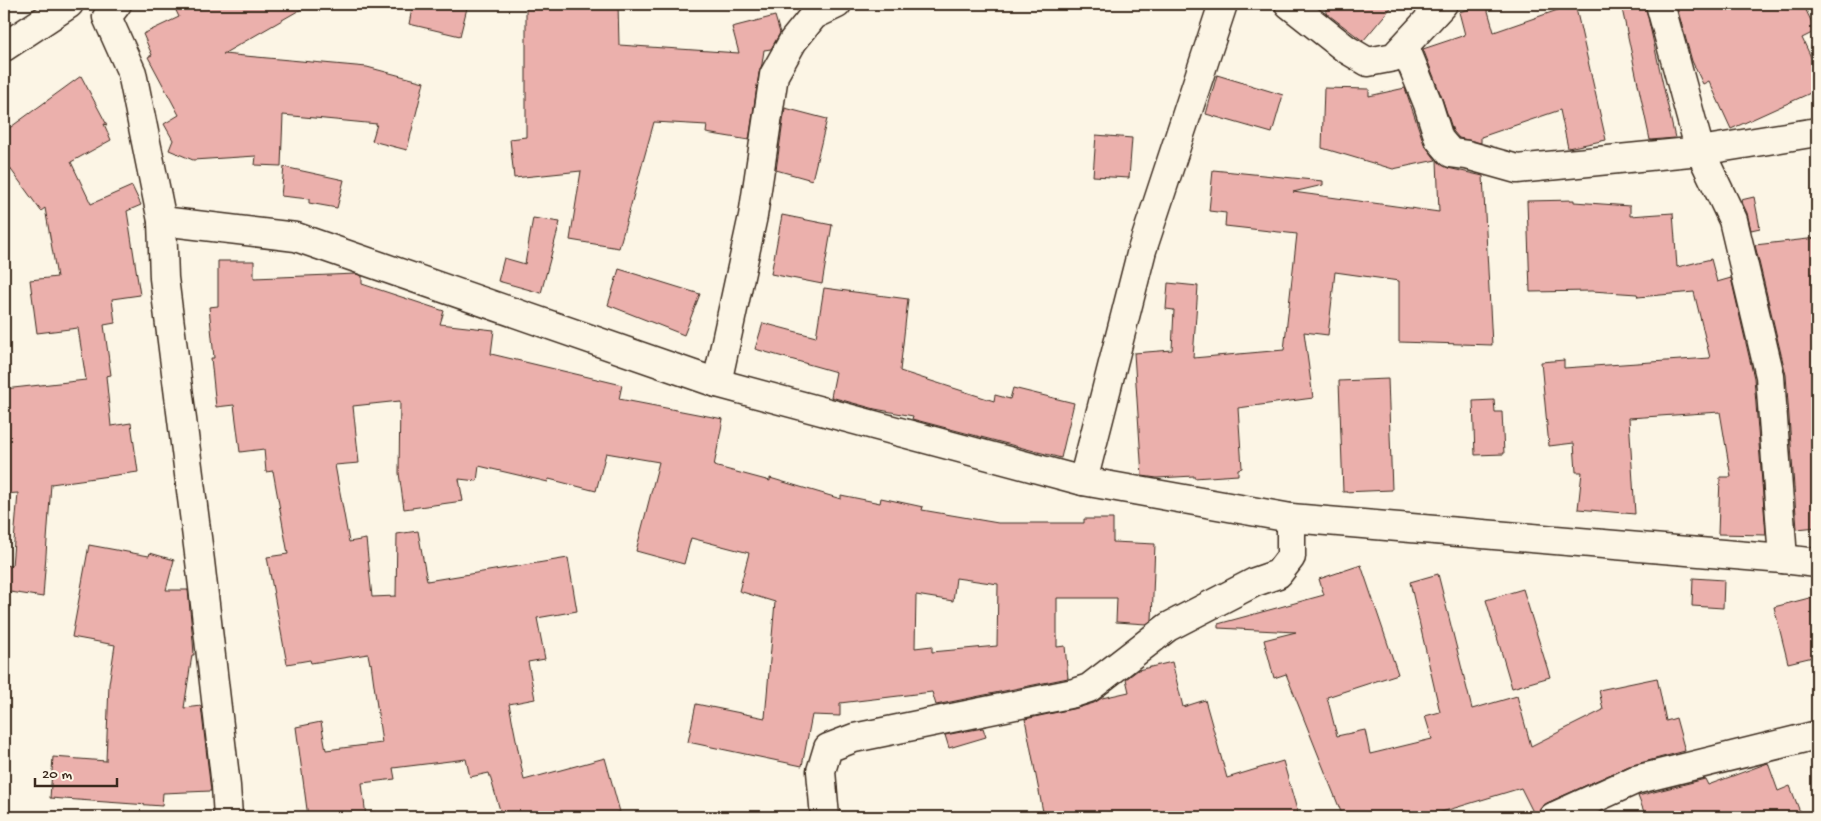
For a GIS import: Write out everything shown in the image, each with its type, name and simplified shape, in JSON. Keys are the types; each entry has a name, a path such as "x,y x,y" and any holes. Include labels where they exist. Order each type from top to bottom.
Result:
{"street":[{"path":"4,47 69,4"},
{"path":"717,383 754,216 774,75 793,41 814,15 837,4"},
{"path":"1083,481 1142,250 1222,4"},
{"path":"1289,4 1346,49 1368,62 1394,57 1443,4"},
{"path":"1660,4 1700,150 1733,220 1770,376 1784,559"},
{"path":"107,8 132,73 162,221 164,278 200,561 228,817"},
{"path":"1405,47 1428,104 1439,139 1452,153 1467,155 1517,169 1700,150 1817,132"},
{"path":"162,221 296,236 717,383 1083,481 1291,518 1817,563"},
{"path":"826,817 821,772 828,748 854,738 1074,693 1089,688 1168,627 1255,582 1278,574 1291,557 1291,518"},
{"path":"1554,817 1635,780 1817,735"}],"building":[{"path":"173,4 310,4 223,54 367,67 424,82 407,150 372,141 377,124 283,115 281,166 255,165 256,156 193,160 169,150 173,140 164,124 179,115 148,57 152,55 143,34 179,17"},
{"path":"413,4 468,4 460,36 409,24"},
{"path":"526,4 618,4 619,45 739,53 732,27 775,16 780,33 771,49 764,50 749,140 706,133 707,125 654,122 619,248 570,240 581,171 514,178 510,139 526,137"},
{"path":"1326,4 1394,4 1363,41 1326,13"},
{"path":"1486,4 1494,32 1575,4 1606,140 1568,148 1560,110 1481,137 1481,143 1459,138 1453,131 1423,49 1465,35 1459,12"},
{"path":"1621,4 1645,4 1675,138 1650,140"},
{"path":"1676,4 1803,4 1816,31 1802,38 1817,70 1817,90 1731,129 1709,81 1703,84 1692,61"},
{"path":"1217,75 1283,95 1272,133 1206,114"},
{"path":"81,76 107,125 104,124 111,140 71,162 91,204 132,186 141,205 127,211 140,295 112,299 115,323 104,325 111,375 106,376 111,426 131,423 138,472 51,484 43,597 4,591 4,565 12,566 18,493 4,494 4,389 86,380 78,328 37,333 30,280 57,277 45,208 41,211 4,160 4,132"},
{"path":"1324,88 1369,89 1369,96 1405,88 1424,144 1436,160 1393,169 1322,148"},
{"path":"785,108 827,119 812,180 776,170"},
{"path":"1096,135 1132,138 1129,178 1093,176"},
{"path":"1437,160 1448,168 1483,176 1492,345 1399,342 1399,281 1335,272 1328,335 1304,332 1313,398 1238,408 1242,468 1238,469 1238,475 1194,478 1194,476 1157,478 1142,476 1134,353 1172,350 1174,310 1166,309 1168,283 1198,286 1193,358 1284,350 1297,234 1225,226 1226,213 1209,211 1213,170 1323,181 1323,185 1293,192 1439,212"},
{"path":"284,167 344,180 337,208 309,203 309,199 281,196"},
{"path":"1754,197 1760,228 1751,230 1747,213 1741,200"},
{"path":"1574,200 1574,202 1630,206 1630,216 1673,213 1677,267 1711,259 1717,282 1731,278 1754,378 1766,535 1718,534 1720,477 1731,477 1720,412 1629,418 1635,514 1578,509 1582,472 1576,472 1574,443 1549,446 1541,362 1564,360 1564,368 1710,358 1694,292 1638,297 1637,294 1592,291 1530,292 1527,201"},
{"path":"782,215 832,225 822,284 771,274"},
{"path":"533,218 560,222 541,293 498,281 504,258 525,264"},
{"path":"1817,238 1817,527 1797,529 1786,375 1755,245"},
{"path":"218,261 254,261 254,278 356,274 362,276 362,284 444,311 440,324 494,330 491,354 622,385 619,399 723,419 714,466 770,481 770,478 841,499 841,495 880,503 881,498 923,507 922,510 998,523 1084,523 1084,519 1113,519 1113,542 1155,544 1152,620 1146,624 1116,622 1117,598 1057,598 1057,647 1065,646 1068,678 936,705 932,692 840,703 840,716 812,715 802,766 688,742 696,704 765,718 775,602 739,591 749,553 691,538 684,564 636,551 659,462 606,453 596,491 549,479 548,482 479,466 477,481 459,479 463,501 404,509 399,473 400,401 353,406 359,463 335,465 349,542 366,539 372,597 396,596 397,534 418,531 427,581 568,558 577,611 537,618 545,659 528,662 535,699 509,704 524,780 605,758 620,812 602,817 502,817 489,773 470,777 466,759 393,768 395,779 362,783 366,817 308,817 296,727 321,722 326,750 382,743 371,663 368,654 311,663 310,660 287,664 267,557 288,554 273,471 266,472 264,449 240,452 234,405 216,407 211,358 214,358 209,307 218,306","holes":["956,578 998,584 997,646 932,652 932,646 915,648 916,595 953,601"]},
{"path":"619,269 700,294 684,335 608,305"},
{"path":"824,288 908,299 900,371 994,401 995,395 1010,399 1013,388 1074,403 1061,458 912,419 913,416 875,409 831,397 836,372 755,349 763,323 816,337"},
{"path":"1388,379 1392,490 1343,492 1339,381"},
{"path":"1494,400 1495,412 1502,412 1504,454 1475,455 1473,401"},
{"path":"89,545 149,556 150,553 174,560 166,590 188,590 194,655 192,655 184,708 201,706 211,791 163,793 162,806 50,798 53,757 106,761 109,684 115,645 72,637"},
{"path":"1361,565 1398,674 1327,697 1337,736 1365,730 1370,754 1432,739 1425,716 1440,712 1410,582 1438,574 1472,709 1517,696 1531,746 1603,710 1599,690 1657,678 1666,721 1676,718 1685,751 1629,766 1547,803 1539,812 1534,814 1521,788 1425,817 1343,817 1286,674 1274,678 1264,640 1296,632 1218,628 1218,624 1324,595 1319,579"},
{"path":"1693,578 1724,580 1723,608 1692,606"},
{"path":"1523,589 1550,677 1512,688 1486,600"},
{"path":"1817,596 1817,656 1788,663 1774,607"},
{"path":"1172,662 1183,707 1205,700 1227,778 1283,761 1299,817 1044,817 1025,719 1077,708 1094,703 1102,698 1129,692 1126,679 1138,670"},
{"path":"983,728 986,737 949,748 945,735"},
{"path":"1768,763 1778,791 1790,786 1802,817 1646,817 1638,796 1705,779 1708,785"}]}
